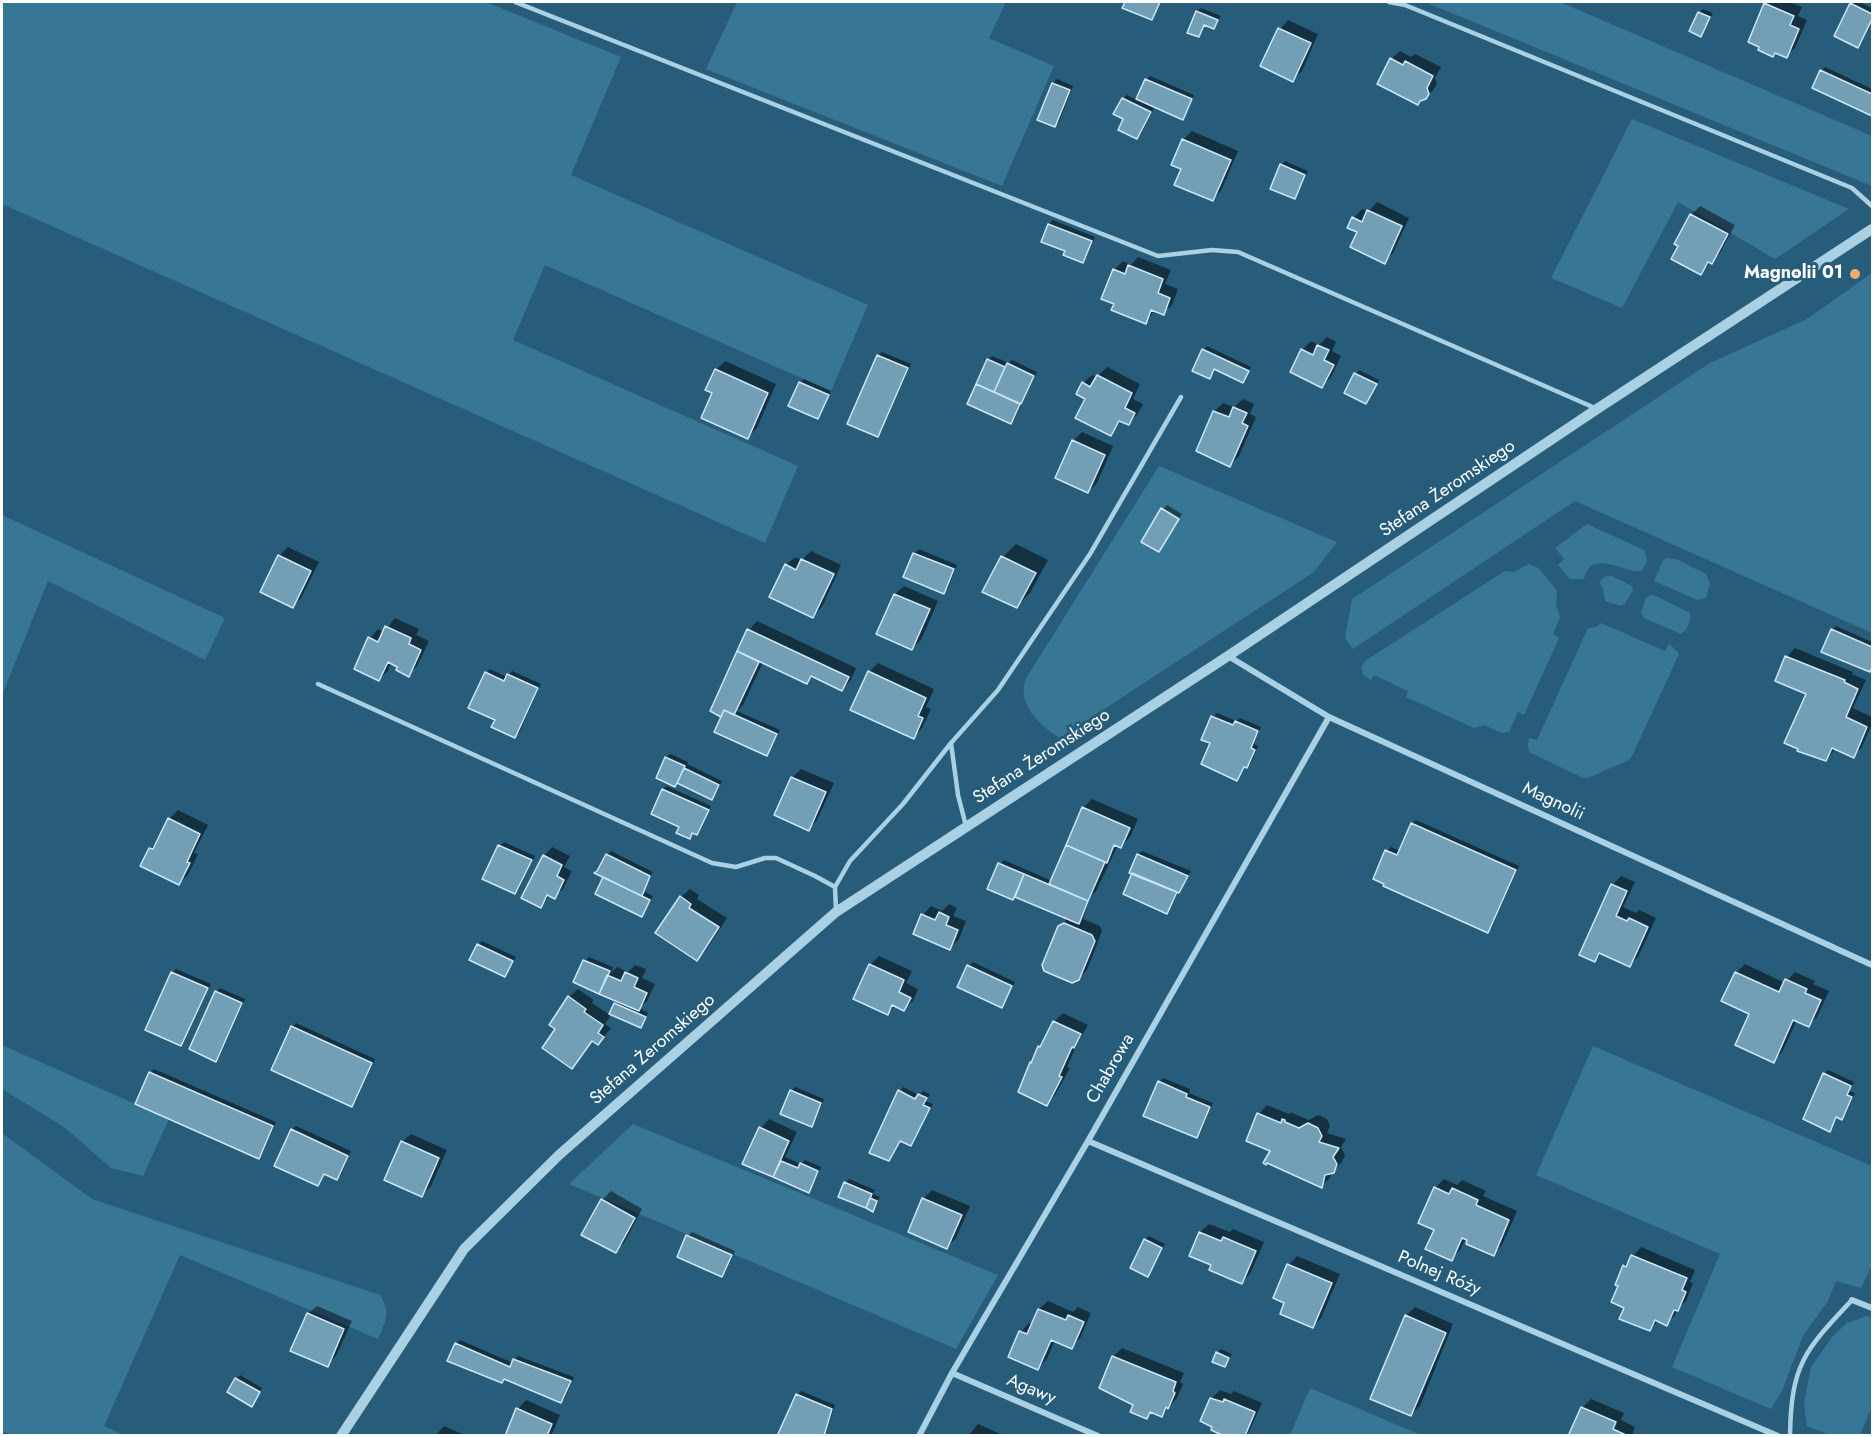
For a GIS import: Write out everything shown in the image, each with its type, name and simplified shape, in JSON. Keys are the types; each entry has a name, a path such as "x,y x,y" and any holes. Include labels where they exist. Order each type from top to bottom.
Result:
{"street":[{"name":"Stefana Żeromskiego","path":"341,1436 464,1249 559,1155 836,912 1228,656 1597,409 1872,229"},
{"name":"Magnolii","path":"1228,656 1329,717 1872,965"},
{"name":"Chabrowa","path":"919,1436 952,1372 1088,1141 1329,717"},
{"name":"Polnej Róży","path":"1088,1141 1778,1436"},
{"path":"1852,1300 1872,1308"},
{"name":"Agawy","path":"952,1372 1098,1436"}],"lane":[{"path":"515,2 1158,256 1212,250 1238,252 1597,409"},
{"path":"1389,2 1416,9 1852,188 1872,206"},
{"path":"836,912 835,887 850,861 903,804 951,743 998,690 1090,554 1180,397"},
{"path":"318,684 712,863 736,867 765,858 776,858 835,887"},
{"path":"951,743 958,795 966,826"},
{"path":"1790,1436 1792,1389 1800,1365 1814,1339 1852,1300"}],"shaded area":[{"path":"2,2 486,2 621,57 571,175 868,305 831,391 545,265 513,340 798,466 765,543 2,204"},
{"path":"737,2 1006,2 989,38 1054,66 1002,186 706,69"},
{"path":"1425,2 1560,2 1872,136 1872,186"},
{"path":"1632,119 1849,209 1775,259 1678,202 1622,308 1551,278"},
{"path":"1872,273 1872,633 1575,501 1353,649 1345,638 1352,599 1710,363 1807,319"},
{"path":"1159,466 1337,542 1314,572 1060,738 1032,714 1025,699 1025,680"},
{"path":"2,515 225,618 205,660 48,581 2,695"},
{"path":"1587,524 1644,550 1647,561 1642,571 1601,563 1588,570 1584,579 1570,579 1558,565 1564,559 1556,547"},
{"path":"1676,559 1706,574 1710,583 1706,598 1697,600 1654,581 1663,560"},
{"path":"1529,564 1538,568 1557,590 1556,605 1560,617 1553,634 1559,638 1524,715 1518,712 1509,732 1502,733 1484,725 1474,728 1406,697 1408,691 1374,675 1371,680 1363,675 1361,668 1365,661 1505,571 1514,572"},
{"path":"1606,576 1612,576 1632,586 1633,590 1625,604 1620,606 1605,601 1603,588 1599,582"},
{"path":"1650,595 1690,613 1690,619 1684,632 1681,634 1644,618 1641,612 1646,598"},
{"path":"1601,623 1665,651 1669,643 1679,654 1629,760 1588,778 1583,778 1529,752 1528,744 1529,738 1537,740 1588,628 1596,627"},
{"path":"2,1045 169,1119 143,1176 111,1168 64,1127 2,1089"},
{"path":"1593,1046 1872,1166 1872,1265 1861,1288 1836,1281 1828,1301 1803,1336 1782,1391 1771,1409 1672,1367 1720,1254 1536,1175"},
{"path":"633,1124 998,1275 956,1349 569,1184"},
{"path":"2,1133 92,1199 380,1295 386,1317 378,1339 180,1255 104,1426 123,1435 12,1436 2,1431"},
{"path":"1867,1316 1872,1319 1872,1406 1860,1435 1830,1435 1807,1426 1804,1404 1811,1367 1833,1336 1847,1323"},
{"path":"1310,1388 1421,1435 1290,1435"}],"building":[{"path":"1125,2 1160,2 1152,20 1122,8"},
{"path":"1764,3 1794,16 1790,25 1799,29 1787,58 1775,53 1773,57 1748,42"},
{"path":"1850,3 1872,14 1872,19 1858,48 1834,36"},
{"path":"1196,11 1218,20 1214,29 1204,25 1199,37 1187,33"},
{"path":"1698,12 1710,17 1701,37 1689,31"},
{"path":"1278,28 1311,43 1293,82 1260,66"},
{"path":"1390,58 1403,65 1405,61 1433,76 1427,88 1429,94 1418,105 1377,84"},
{"path":"1820,70 1872,94 1872,116 1812,88"},
{"path":"1145,79 1192,99 1183,120 1136,99"},
{"path":"1052,83 1070,90 1055,127 1037,120"},
{"path":"1122,98 1151,112 1137,139 1118,130 1123,119 1113,114"},
{"path":"1182,139 1231,160 1213,201 1174,185 1181,169 1171,165"},
{"path":"1280,164 1305,175 1295,199 1270,189"},
{"path":"1367,210 1402,226 1385,264 1350,247 1357,232 1347,228 1352,217 1362,222"},
{"path":"1690,214 1728,234 1712,264 1708,262 1701,275 1671,259 1678,246 1674,244"},
{"path":"1048,224 1092,241 1083,263 1063,255 1065,251 1041,242"},
{"path":"1128,265 1163,279 1158,293 1170,298 1164,315 1151,310 1146,324 1111,310 1114,304 1101,299 1113,269 1125,274"},
{"path":"1317,345 1329,350 1324,360 1334,365 1322,388 1290,372 1301,349 1313,355"},
{"path":"1202,349 1249,371 1243,383 1214,369 1210,379 1192,371"},
{"path":"877,355 908,368 878,437 847,424"},
{"path":"987,359 1005,367 994,392 976,384"},
{"path":"1007,363 1034,376 1021,404 994,392"},
{"path":"715,369 768,393 748,439 701,418 712,393 705,390"},
{"path":"1354,373 1377,384 1366,404 1344,393"},
{"path":"1097,375 1132,393 1125,408 1135,413 1129,425 1119,421 1111,436 1075,418 1085,399 1076,394 1082,382 1090,387"},
{"path":"799,382 829,395 818,419 788,406"},
{"path":"976,384 1020,404 1011,424 967,404"},
{"path":"1233,407 1247,413 1242,423 1248,426 1230,467 1196,451 1213,411 1229,417"},
{"path":"1072,440 1105,455 1088,493 1055,478"},
{"path":"1161,508 1179,519 1159,552 1141,542"},
{"path":"913,553 954,569 944,594 903,577"},
{"path":"278,555 311,571 293,608 260,592"},
{"path":"1001,556 1036,573 1017,608 982,592"},
{"path":"801,559 834,574 813,618 769,597 785,564 796,570"},
{"path":"894,594 930,609 912,650 876,634"},
{"path":"385,626 411,638 409,644 421,650 409,677 396,670 397,667 388,662 379,681 354,669 368,637 378,642"},
{"path":"747,629 849,677 842,691 811,676 807,684 737,651"},
{"path":"1831,629 1872,647 1870,672 1821,652"},
{"path":"737,651 759,662 734,715 724,710 721,717 710,711"},
{"path":"1785,656 1845,680 1844,682 1858,689 1846,717 1867,727 1854,758 1832,748 1826,761 1797,751 1798,749 1784,743 1806,694 1775,681"},
{"path":"868,671 926,698 918,716 923,718 914,739 850,710"},
{"path":"485,672 504,681 507,674 538,688 515,738 491,727 495,720 468,708"},
{"path":"724,710 777,734 767,756 714,732"},
{"path":"1211,716 1233,725 1235,721 1258,731 1251,748 1255,750 1247,768 1244,767 1237,781 1201,764 1210,743 1201,740"},
{"path":"665,757 685,766 675,787 656,778"},
{"path":"684,768 719,785 712,800 677,783"},
{"path":"791,777 826,792 809,831 774,815"},
{"path":"662,789 709,810 697,835 692,833 690,839 676,833 679,827 651,814"},
{"path":"1082,807 1130,828 1121,848 1114,845 1107,863 1066,845"},
{"path":"168,818 200,834 179,885 140,866 149,848 153,849"},
{"path":"1411,823 1516,870 1488,933 1383,886 1384,884 1373,879 1385,850 1397,855"},
{"path":"498,845 532,860 515,894 482,879"},
{"path":"1066,845 1105,862 1088,901 1049,884"},
{"path":"606,854 650,876 642,896 594,873"},
{"path":"1137,854 1188,876 1179,893 1129,873"},
{"path":"543,855 562,865 557,876 564,880 555,899 547,895 541,908 521,898"},
{"path":"998,863 1024,874 1013,900 987,889"},
{"path":"1132,873 1177,892 1167,914 1123,894"},
{"path":"1024,874 1088,901 1079,924 1015,897"},
{"path":"603,877 650,900 642,917 595,894"},
{"path":"1611,884 1627,891 1616,916 1627,921 1629,918 1648,927 1630,967 1599,953 1595,962 1579,955"},
{"path":"680,896 691,904 689,908 719,927 697,961 655,933"},
{"path":"939,912 949,917 946,925 958,930 950,950 913,934 921,914 935,920"},
{"path":"1064,923 1092,935 1095,941 1079,980 1072,983 1044,971 1042,965 1058,926"},
{"path":"477,944 513,961 505,977 469,960"},
{"path":"583,960 610,971 599,994 573,982"},
{"path":"869,964 904,980 899,992 911,998 904,1011 892,1005 888,1015 853,999"},
{"path":"967,965 1012,986 1002,1008 957,987"},
{"path":"171,972 208,988 181,1046 145,1030"},
{"path":"625,972 638,978 634,987 647,993 639,1011 599,994 607,975 621,981"},
{"path":"1735,972 1779,992 1785,979 1807,989 1805,993 1821,1000 1809,1027 1793,1020 1774,1063 1735,1045 1749,1014 1721,1001"},
{"path":"215,991 242,1003 216,1062 189,1049"},
{"path":"568,996 586,1009 584,1012 603,1025 598,1033 604,1037 598,1045 592,1041 572,1069 542,1048 555,1029 549,1025"},
{"path":"614,1003 646,1017 641,1028 609,1014"},
{"path":"1053,1021 1081,1034 1074,1048 1072,1047 1059,1076 1062,1077 1047,1106 1018,1092 1030,1062"},
{"path":"291,1026 372,1063 352,1107 271,1070"},
{"path":"149,1072 273,1126 259,1159 135,1104"},
{"path":"1823,1073 1851,1086 1847,1095 1852,1097 1842,1120 1836,1117 1830,1132 1803,1119"},
{"path":"1158,1081 1210,1107 1197,1138 1143,1116"},
{"path":"790,1090 821,1103 812,1127 780,1114"},
{"path":"898,1090 915,1099 918,1094 927,1098 923,1105 930,1108 911,1146 900,1141 889,1161 869,1153"},
{"path":"1257,1113 1281,1123 1282,1119 1285,1120 1299,1128 1308,1123 1318,1128 1322,1136 1319,1142 1339,1148 1333,1157 1337,1164 1334,1173 1325,1175 1322,1188 1263,1163 1270,1151 1246,1141"},
{"path":"759,1127 789,1141 773,1177 742,1164"},
{"path":"291,1129 348,1156 337,1180 324,1174 318,1186 274,1166"},
{"path":"401,1141 439,1158 422,1197 384,1180"},
{"path":"781,1161 798,1168 800,1163 818,1171 809,1193 773,1177"},
{"path":"844,1182 872,1194 866,1208 838,1197"},
{"path":"1434,1187 1449,1194 1452,1188 1478,1200 1476,1205 1509,1220 1494,1256 1466,1244 1467,1240 1462,1238 1452,1261 1425,1249 1434,1230 1418,1223"},
{"path":"870,1198 877,1201 873,1212 866,1208"},
{"path":"922,1198 962,1215 947,1249 908,1232"},
{"path":"601,1199 635,1218 616,1253 581,1235"},
{"path":"1199,1232 1221,1241 1223,1237 1256,1251 1242,1284 1209,1270 1211,1265 1189,1256"},
{"path":"686,1235 732,1255 722,1277 677,1257"},
{"path":"1144,1239 1162,1248 1148,1277 1130,1268"},
{"path":"1631,1255 1687,1278 1682,1290 1686,1292 1678,1311 1674,1310 1667,1326 1655,1320 1650,1331 1619,1319 1624,1308 1611,1302 1623,1265 1626,1267"},
{"path":"1287,1264 1332,1283 1313,1328 1280,1314 1284,1303 1273,1298"},
{"path":"1038,1309 1066,1320 1068,1315 1084,1322 1072,1349 1051,1340 1038,1370 1008,1357 1019,1331 1027,1334"},
{"path":"307,1313 344,1329 328,1367 290,1351"},
{"path":"1405,1315 1446,1333 1411,1416 1370,1399"},
{"path":"455,1343 510,1367 513,1359 571,1381 561,1403 504,1379 502,1383 447,1361"},
{"path":"1216,1352 1229,1358 1225,1367 1212,1362"},
{"path":"1112,1356 1176,1382 1173,1391 1175,1393 1162,1417 1150,1412 1147,1419 1130,1412 1133,1405 1099,1388"},
{"path":"235,1378 260,1392 252,1407 227,1392"},
{"path":"796,1394 832,1409 824,1436 777,1436"},
{"path":"1210,1398 1223,1402 1224,1399 1255,1412 1245,1436 1224,1436 1211,1430 1212,1427 1200,1421"},
{"path":"1581,1407 1616,1422 1613,1429 1628,1436 1568,1436"},
{"path":"516,1408 552,1424 547,1436 505,1436"}],"place":[{"name":"Magnolii 01","path":"1855,274"}]}
